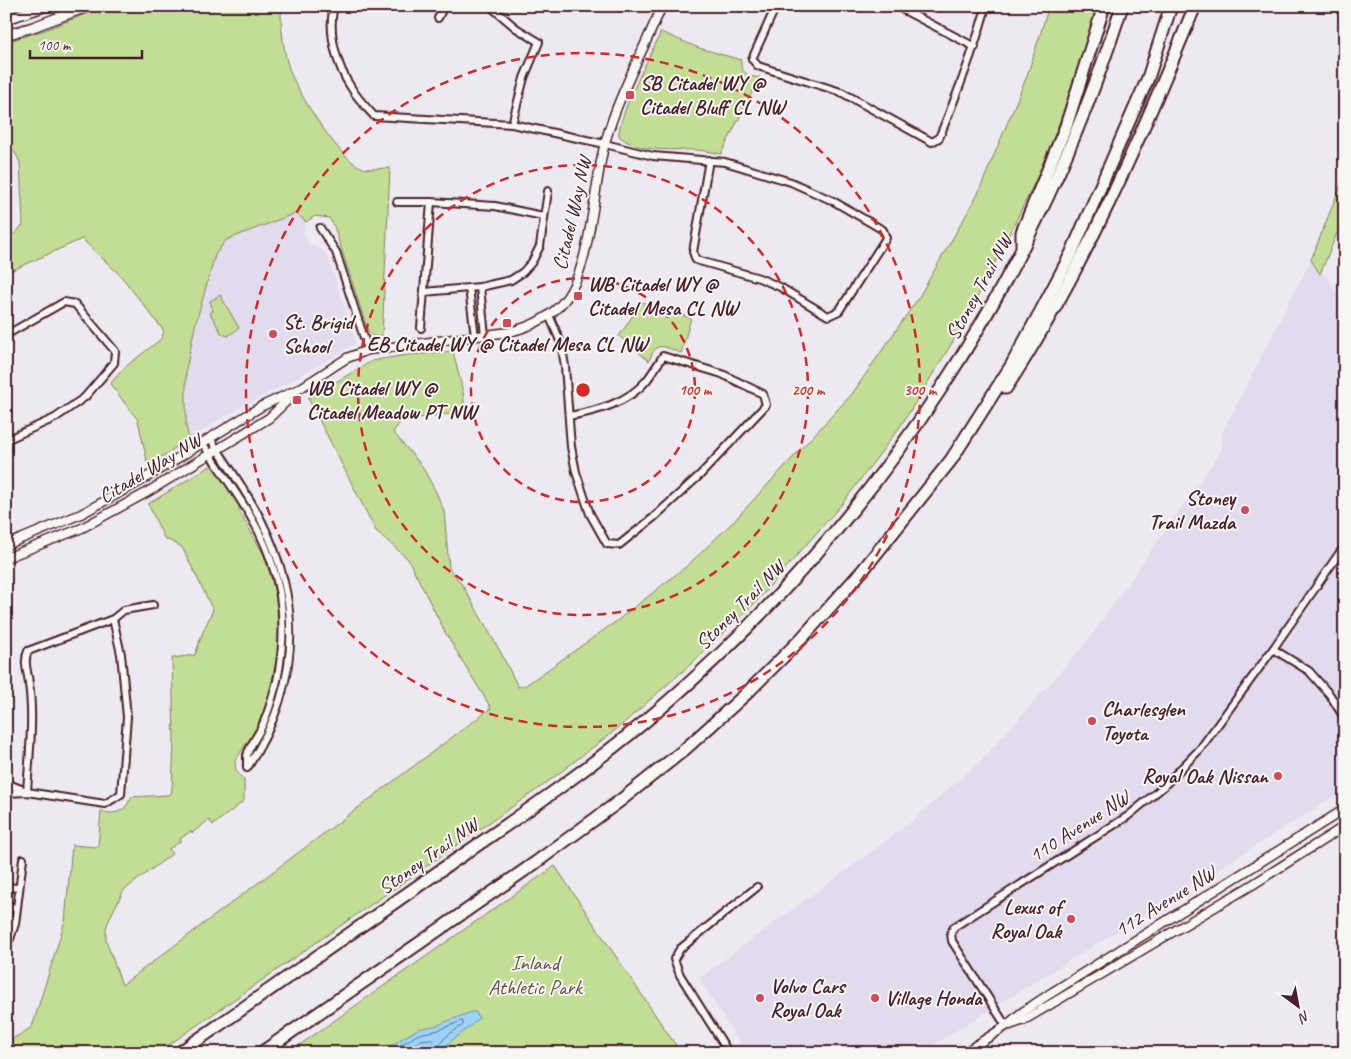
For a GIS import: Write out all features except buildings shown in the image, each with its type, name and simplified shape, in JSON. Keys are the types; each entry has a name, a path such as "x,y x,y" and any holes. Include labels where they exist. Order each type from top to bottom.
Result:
{"highway":[{"path":"1022,251 1022,232 1066,126 1104,6"},
{"name":"Stoney Trail NW","path":"179,1053 547,797 611,749 664,705 748,626 806,566 893,459 940,392 993,306 1022,251 1071,146 1093,91 1122,6"},
{"path":"260,1053 535,863 621,800 684,750 746,694 802,638 864,570 951,460 1011,366 1071,254 1148,78 1171,6"},
{"path":"951,460 972,440 1018,370 1078,264 1112,197 1195,6"}],"main road":[{"path":"6,19 47,6"},
{"path":"6,34 33,27 89,6"}],"street":[{"path":"334,6 332,36 339,65 351,89 374,116 512,124 653,156 709,160 725,162 791,182 834,201 883,230 886,238 839,311 828,316 780,287 760,278 696,260 693,252 709,160"},
{"path":"438,18 444,6"},
{"path":"490,6 516,28 539,42 524,78 512,124"},
{"name":"Citadel Way NW","path":"6,545 81,514 139,482 262,406 299,388 347,358 368,350 485,336 528,327 549,315 565,300 579,275 605,144 618,106 662,6"},
{"path":"776,6 752,59 758,66 841,92 932,142 939,138 975,47 984,14"},
{"path":"896,6 975,47"},
{"path":"424,292 480,287 511,280 523,272 532,262 540,246 548,191"},
{"path":"397,202 495,206 543,216"},
{"path":"421,328 431,202"},
{"path":"320,228 336,252 368,350"},
{"path":"480,287 485,336"},
{"path":"470,288 475,337"},
{"path":"6,335 64,302 75,304 115,351 114,363 86,398 55,418 6,440"},
{"path":"549,315 561,343 566,366 569,416 571,447 576,472 590,514 607,544 619,545 653,518 701,474 766,405 763,394 722,374 663,356 646,381 625,398 597,411 569,416"},
{"name":"Citadel Way NW","path":"6,558 82,528 146,493 213,450 269,418 299,388"},
{"path":"206,440 213,450 262,520 283,570 290,610 289,654 285,682 271,725 247,768 247,755 264,723 277,679 283,634 281,608 271,560 213,450"},
{"path":"139,482 146,493"},
{"path":"17,541 21,552"},
{"name":"110 Avenue NW","path":"1006,1026 952,941 951,933 954,927 1128,816 1148,800 1200,749 1273,649 1345,544"},
{"path":"27,792 30,685 24,658 28,651 113,619 124,610 153,605"},
{"path":"6,793 27,792 104,804 121,794 127,717 121,654 113,619"},
{"path":"1273,649 1309,671 1330,695 1345,719"},
{"path":"6,784 27,792"},
{"name":"112 Avenue NW","path":"964,1053 1006,1026 1020,1013 1048,995 1345,809"},
{"name":"112 Avenue NW","path":"1006,1026 1024,1020 1252,885 1345,826"},
{"path":"10,939 15,924 23,860"},
{"path":"6,887 20,888"},
{"path":"729,1053 680,974 674,959 680,949 757,888"},
{"path":"6,904 16,909"}],"shaded area":[{"name":"St. Brigid School","path":"296,213 306,222 303,232 308,243 322,250 328,257 356,343 232,412 189,439 186,426 186,370 196,323 215,255 226,240"},
{"path":"1311,260 1320,274 1325,274 1345,305 1345,790 920,1053 746,1053 699,978 909,824 984,758 1086,643 1222,450 1223,431"}],"green space":[{"path":"106,6 281,6 283,40 291,74 322,127 354,163 366,169 390,168 382,337 372,336 368,331 334,226 329,218 315,216 306,222 296,213 226,240 215,255 195,326 186,370 186,426 189,439 148,466 138,420 110,384 124,368 161,339 164,331 121,276 82,239 6,273 6,236 10,238 23,225 20,162 6,137 6,42 45,30"},
{"path":"1049,6 1099,6 1049,153 1009,235 962,327 900,427 842,504 756,602 692,663 618,728 545,784 157,1053 6,1053 6,1043 32,1027 65,921 72,845 98,847 101,811 111,813 120,811 126,806 131,797 171,794 174,741 172,658 195,655 213,610 182,547 164,538 148,504 212,465 239,506 239,511 264,555 278,609 278,653 267,703 256,729 235,761 236,771 244,780 244,801 213,825 209,820 192,833 191,831 180,839 181,841 169,849 172,854 124,890 111,915 106,928 106,940 122,985 491,708 446,634 408,559 376,531 308,398 372,361 399,356 453,351 463,392 465,412 402,420 393,432 422,466 444,511 449,568 463,586 518,687 526,685 618,620 688,565 732,523 852,394 919,297 977,196 1027,76"},
{"path":"661,32 699,48 741,60 743,70 746,73 752,77 760,77 721,154 701,150 645,148 619,136 620,126 629,100"},
{"path":"1345,174 1345,225 1337,233 1320,274 1311,260"},
{"path":"220,295 239,328 228,336 222,334 210,313 213,311 210,301"},
{"path":"642,302 691,318 681,353 666,347 658,347 649,361 619,336 632,317 638,303"},
{"name":"Inland Athletic Park","path":"555,866 681,1053 288,1053"}],"water":[{"path":"471,1012 476,1012 479,1018 441,1050 441,1053 378,1053 418,1029 438,1025"}],"place":[{"name":"SB Citadel WY @ Citadel Bluff CL NW","path":"630,95"},
{"name":"WB Citadel WY @ Citadel Mesa CL NW","path":"578,296"},
{"name":"EB Citadel WY @ Citadel Mesa CL NW","path":"507,323"},
{"name":"St. Brigid School","path":"273,334"},
{"name":"WB Citadel WY @ Citadel Meadow PT NW","path":"297,400"},
{"name":"Stoney Trail Mazda","path":"1245,510"},
{"name":"Charlesglen Toyota","path":"1092,721"},
{"name":"Royal Oak Nissan","path":"1278,776"},
{"name":"Lexus of Royal Oak","path":"1071,919"},
{"name":"Volvo Cars Royal Oak","path":"760,998"},
{"name":"Village Honda","path":"875,998"}]}
